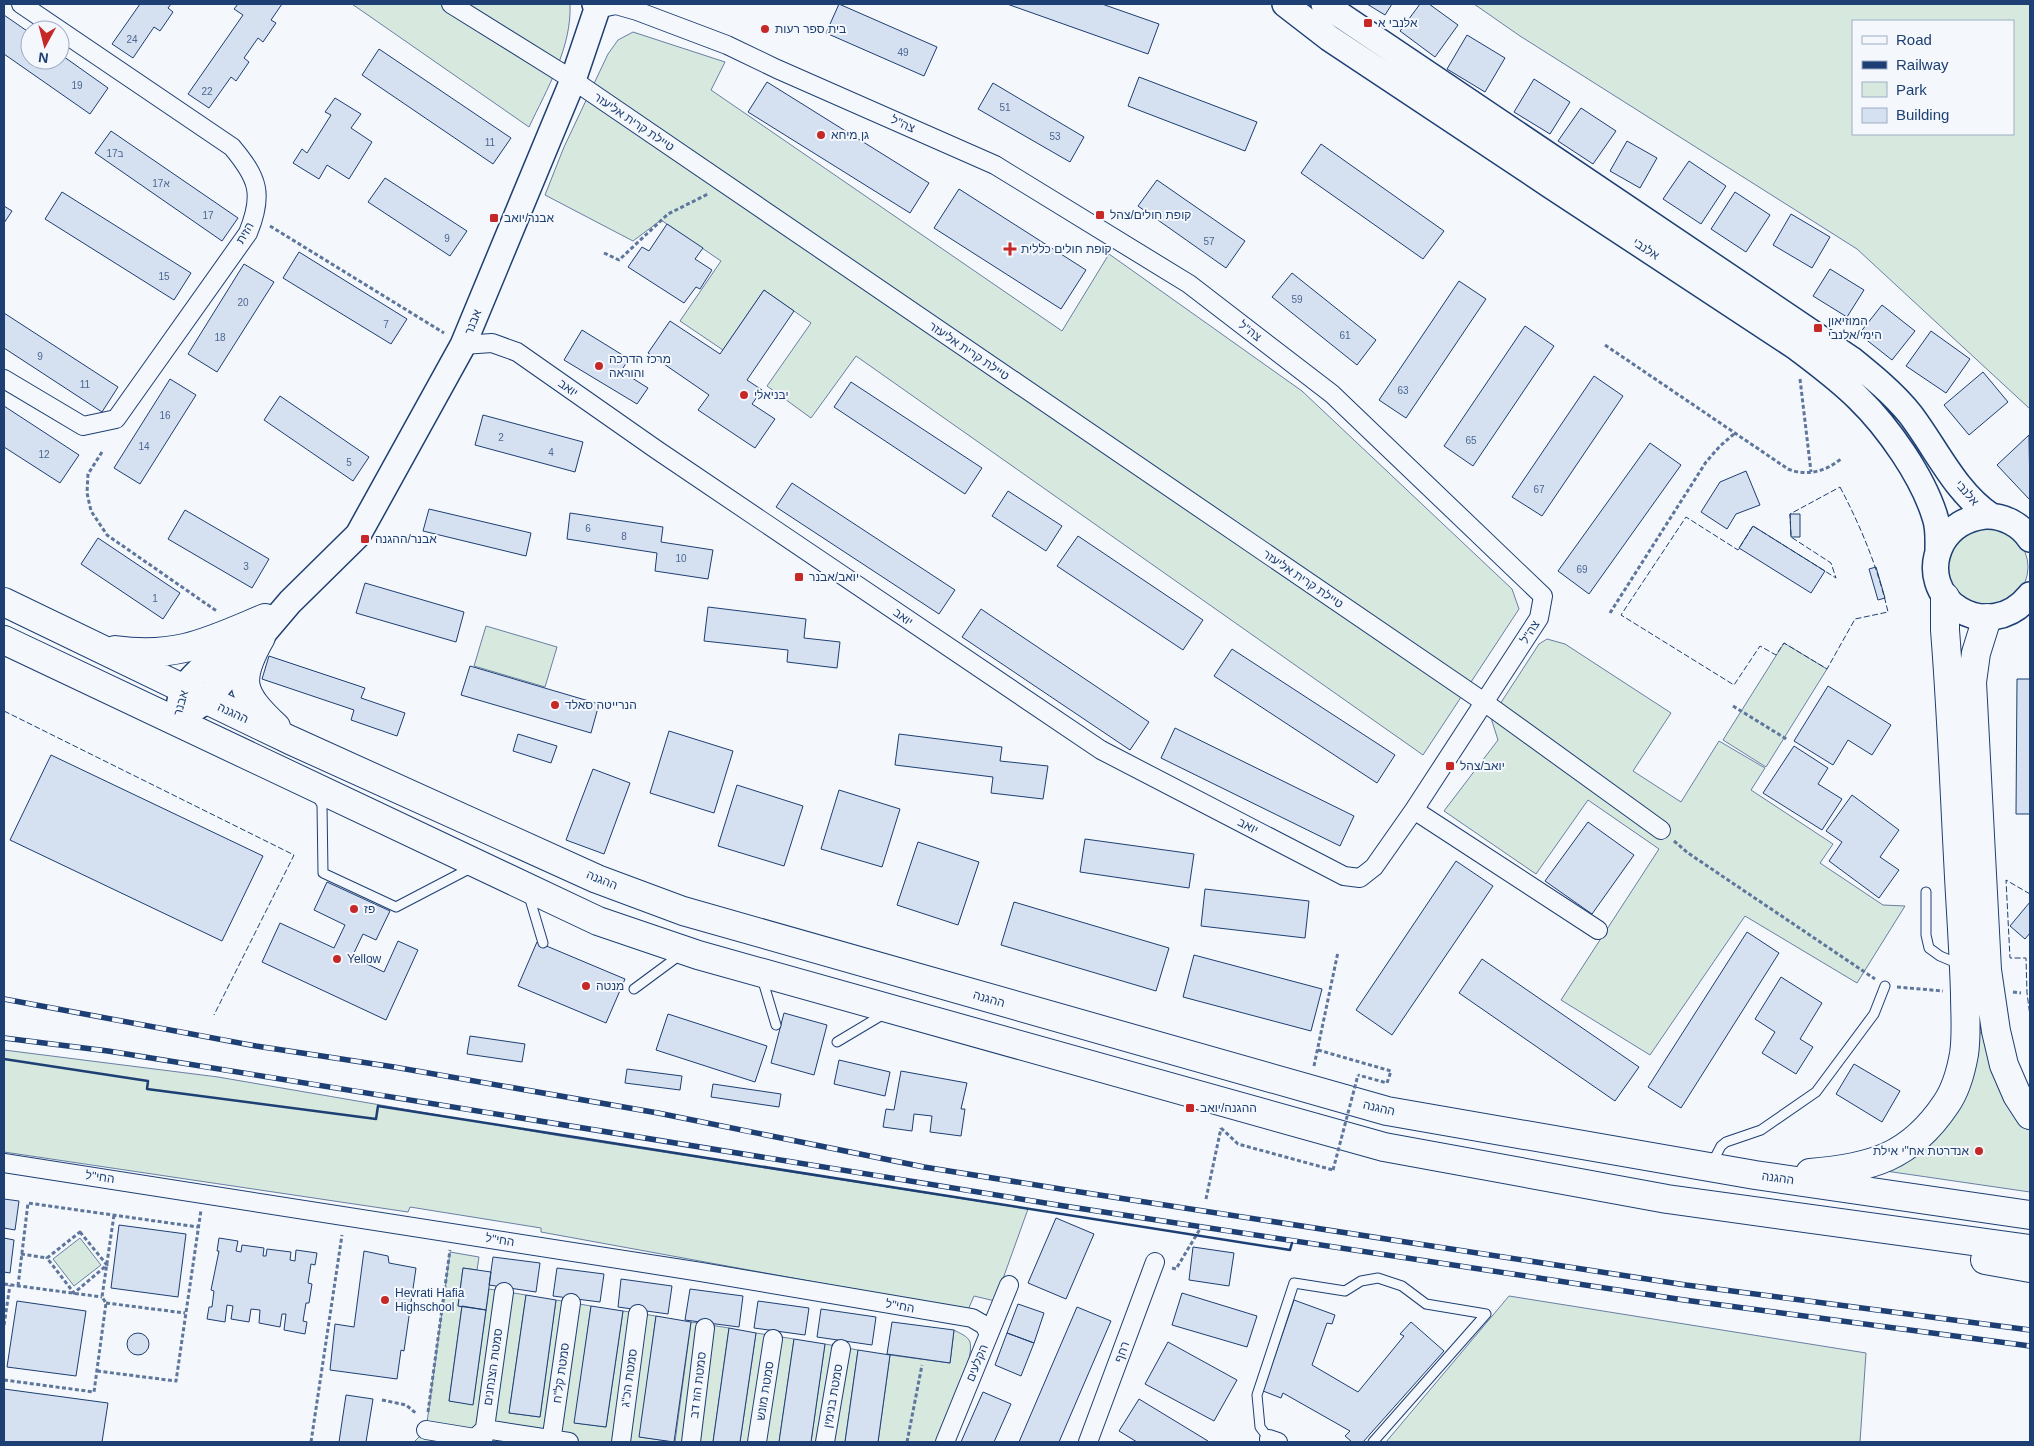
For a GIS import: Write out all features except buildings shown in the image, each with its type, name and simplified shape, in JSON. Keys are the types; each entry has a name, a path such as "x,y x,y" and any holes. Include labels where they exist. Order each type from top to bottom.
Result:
{"highway":[{"path":"1755,1175 1819,1172 1870,1165 1890,1156 1909,1145 1924,1130 1946,1104 1956,1082 1964,1056 1966,1030 1945,630 1945,597"},
{"name":"ההגנה","path":"4,602 290,740 597,879 683,911 1386,1111 1755,1175 2030,1214"},
{"path":"2009,616 1976,653 1972,682 1987,970 1996,1031 2004,1065 2017,1095 2030,1115"},
{"path":"86,643 131,652 169,652 263,628"},
{"path":"263,628 250,658 245,674 245,684 252,702 290,740"},
{"path":"4,640 598,921 688,952 1384,1147 2030,1268"},
{"path":"1668,1199 2030,1249"}],"street":[{"name":"הזית","path":"4,378 83,426 116,419 248,232 255,216 257,195 255,179 245,162 232,147 21,4"},
{"name":"טיילת קרית אליעזר","path":"451,4 573,80 1484,702 1661,830"},
{"name":"אלנבי","path":"1285,4 1346,49 1796,347 1858,398 1891,435 1916,475 1935,516 1938,551 1936,567 1938,582 1945,597"},
{"name":"אלנבי","path":"1324,4 1851,359 1884,387 1909,414 1965,493 1991,516"},
{"name":"צה\"ל","path":"596,7 616,5 727,44 777,69 995,165 1188,284 1332,394 1543,596 1539,618 1414,810 1374,867 1366,874 1354,878"},
{"name":"אבנר","path":"175,721 194,695 358,535 463,345 573,80 596,7"},
{"name":"יואב","path":"463,345 492,343 517,352 657,450 1101,750 1344,876 1354,878"},
{"path":"1938,551 1946,536 1959,524 1974,517 1991,516 2006,519 2019,526 2030,540"},
{"path":"1945,597 1954,606 1975,616 2009,616 2030,595"},
{"path":"1414,810 1598,930"},
{"name":"החי\"ל","path":"4,1163 203,1192 345,1217 701,1272 972,1318 984,1325 989,1334"},
{"name":"רחף","path":"1088,1442 1156,1262"},
{"name":"הקלעים","path":"944,1442 1009,1284"},
{"name":"סמטת הצנחנים","path":"480,1438 504,1292"},
{"name":"סמטת קל\"ח","path":"557,1441 571,1303"},
{"name":"סמטת הכ\"ג","path":"621,1442 638,1314"},
{"name":"סמטת הוז דב","path":"690,1442 705,1328"},
{"name":"סמטת מונש","path":"756,1442 773,1339"},
{"name":"סמטת בנימין","path":"825,1442 841,1349"},
{"path":"426,1430 480,1438 557,1441"}],"lane":[{"path":"308,784 322,805 323,873 396,907 465,871 484,867"},
{"path":"525,886 543,942"},
{"path":"1926,892 1926,935 1929,948 1940,956 1964,965"},
{"path":"634,989 674,958 688,952"},
{"path":"761,973 776,1025"},
{"path":"1711,1167 1721,1146 1726,1142 1761,1130 1816,1092 1874,1014 1885,986"},
{"path":"837,1042 892,1009"},
{"path":"1274,1441 1260,1427 1257,1396 1294,1283 1345,1291 1361,1281 1378,1278 1402,1286 1426,1304 1486,1314 1373,1442"}],"path":[{"path":"604,253 618,260 668,214 726,185"},
{"path":"255,216 463,345"},
{"path":"1605,345 1788,470 1797,473 1811,472 1832,467 1842,458"},
{"path":"1796,347 1811,472"},
{"path":"1610,613 1706,462 1734,433"},
{"path":"102,452 88,474 87,494 91,511 107,535 224,617"},
{"path":"1733,706 1788,740"},
{"path":"1688,853 1885,986 1947,992"},
{"path":"1313,1068 1338,952"},
{"path":"1206,1199 1221,1128 1238,1144 1333,1170 1358,1075 1387,1082 1391,1071 1318,1050"},
{"path":"97,1371 176,1382 203,1192"},
{"path":"18,1286 28,1203 198,1226"},
{"path":"4,1380 94,1392 106,1303 102,1297 114,1214"},
{"path":"311,1442 345,1217"},
{"path":"1156,1262 1176,1269 1200,1229"},
{"path":"47,1258 80,1232 107,1265"},
{"path":"426,1430 452,1233"},
{"path":"21,1254 47,1258 74,1293"},
{"path":"74,1293 107,1265"},
{"path":"4,1284 102,1297"},
{"path":"4,1325 10,1285"},
{"path":"106,1303 185,1313"},
{"path":"907,1442 922,1365"},
{"path":"382,1400 406,1405 421,1418 426,1430"}],"green space":[{"path":"352,4 570,4 570,20 563,52 529,127"},
{"path":"1474,4 2030,4 2030,409 1857,249 1520,36"},
{"path":"633,32 725,62 711,90 1062,331 1109,254 1302,391 1512,589 1519,609 1423,755 856,356 811,418 767,386 811,323 764,290 723,350 680,321 721,261 661,220 633,241 545,195 564,147 608,54 618,40"},
{"path":"1988,527 2003,530 2016,539 2025,552 2028,567 2025,582 2016,595 2003,604 1988,607 1973,604 1960,595 1951,582 1948,567 1951,552 1960,539 1973,530"},
{"path":"486,626 557,647 545,687 474,666"},
{"path":"1547,639 1565,644 1671,713 1633,771 1681,802 1719,741 1765,768 1751,790 1833,844 1820,863 1883,905 1905,906 1857,983 1745,916 1650,1055 1561,1000 1659,849 1588,800 1536,874 1444,811 1498,740 1491,718 1539,644"},
{"path":"1784,643 1827,669 1766,767 1723,740"},
{"path":"1973,1032 1989,1034 2030,1130 2030,1192 1872,1169 1902,1159"},
{"path":"4,1050 218,1077 560,1136 1028,1209 995,1301 974,1296 968,1310 541,1232 541,1228 410,1207 408,1212 4,1152"},
{"path":"80,1238 101,1265 74,1286 53,1259"},
{"path":"450,1252 479,1257 477,1270 463,1268 458,1306 462,1306 449,1401 473,1404 489,1289 526,1295 509,1413 540,1417 556,1300 591,1306 575,1423 606,1427 623,1311 656,1316 640,1437 675,1442 414,1442 426,1430"},
{"path":"1509,1296 1866,1353 1860,1442 1386,1442"},
{"path":"691,1322 729,1328 713,1442 675,1442"},
{"path":"954,1330 969,1340 970,1351 964,1377 936,1442 878,1442 890,1355 950,1363"},
{"path":"756,1333 794,1339 779,1442 740,1442"},
{"path":"825,1344 858,1350 845,1442 811,1442"}],"railway":[{"path":"4,999 256,1046 394,1067 658,1113 924,1167 1686,1285 2030,1330"},
{"path":"4,1038 108,1051 1064,1206 1684,1300 2030,1346"}],"fence":[{"path":"1840,487 1868,548 1888,612 1855,619 1827,669 1784,643 1776,655 1760,646 1734,685 1621,615 1686,517 1738,550 1753,526 1836,578 1831,563 1791,537 1790,514 1840,487"},
{"path":"4,711 294,855 214,1015"},
{"path":"2030,894 2006,880 2010,958 2026,958 2030,1016"}],"wall":[{"path":"4,1059 148,1081 147,1089 376,1119 378,1106 1290,1250 1292,1243"}],"place":[{"name":"אלנבי א","path":"1368,23"},
{"name":"בית ספר רעות","path":"765,29"},
{"name":"גן מיחא","path":"821,135"},
{"name":"קופת חולים/צהל","path":"1100,215"},
{"name":"אבנר/יואב","path":"494,218"},
{"name":"קופת חולים כללית","path":"1010,249"},
{"name":"המוזיאון הימי/אלנבי","path":"1818,328"},
{"name":"מרכז הדרכה והוראה","path":"599,366"},
{"name":"יבניאלי","path":"744,395"},
{"name":"אבנר/ההגנה","path":"365,539"},
{"name":"יואב/אבנר","path":"799,577"},
{"name":"הנרייטה סאלד","path":"555,705"},
{"name":"יואב/צהל","path":"1450,766"},
{"name":"פז","path":"354,909"},
{"name":"Yellow","path":"337,959"},
{"name":"מנטה","path":"586,986"},
{"name":"ההגנה/יואב","path":"1190,1108"},
{"name":"אנדרטת אח\"י אילת","path":"1979,1151"},
{"name":"Hevrati Hafia Highschool","path":"385,1300"}]}
